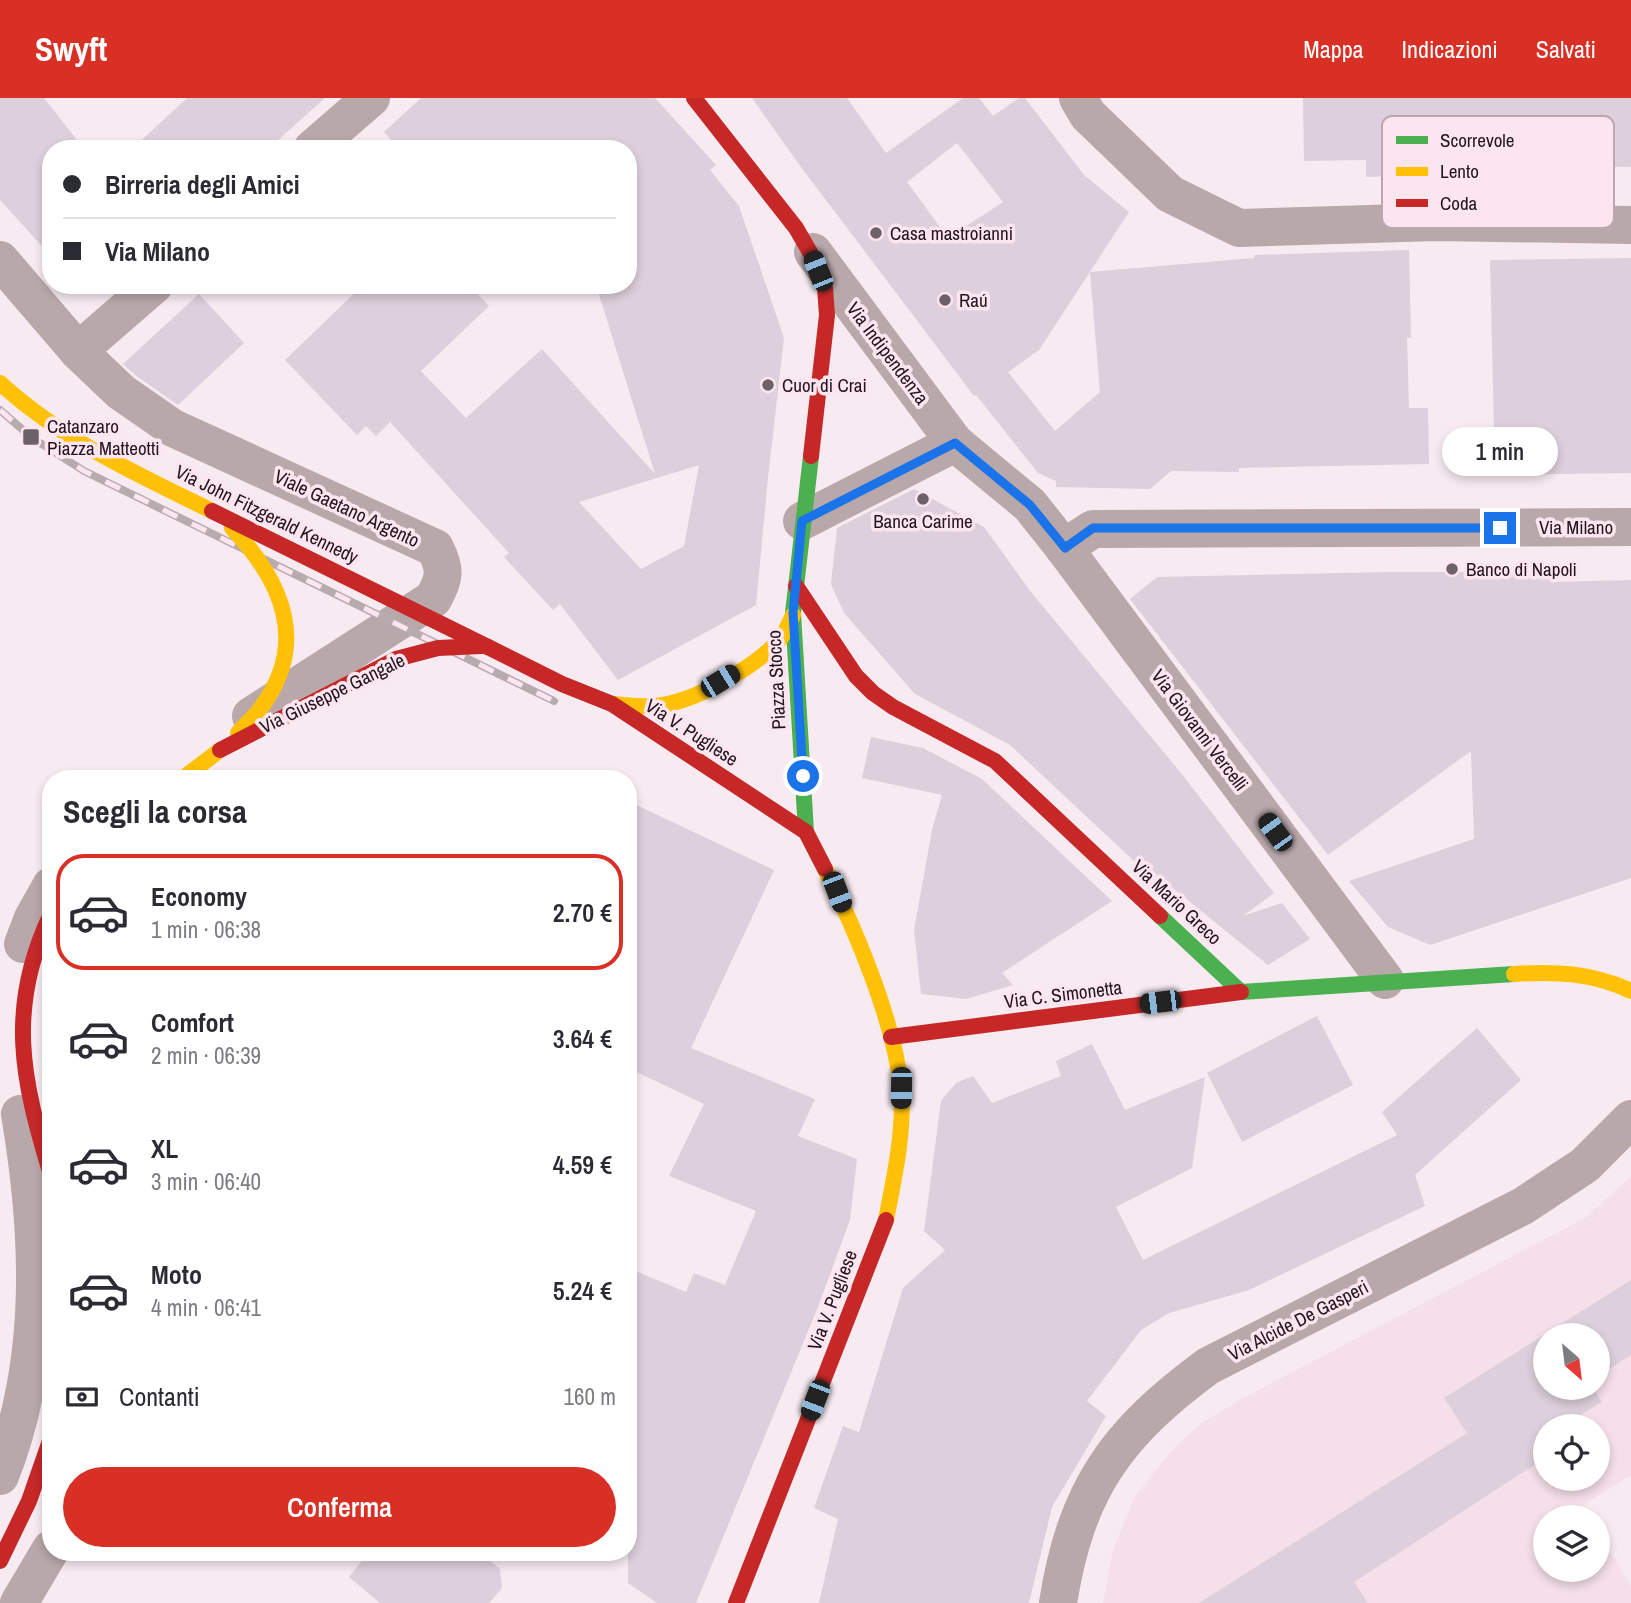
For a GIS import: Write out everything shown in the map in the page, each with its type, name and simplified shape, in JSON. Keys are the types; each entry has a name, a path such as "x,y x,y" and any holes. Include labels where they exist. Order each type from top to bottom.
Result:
{"street":[{"path":"322,140 371,98"},
{"name":"Via Indipendenza","path":"694,98 796,228 955,443 1030,505 1065,548"},
{"path":"1078,98 1088,115 1170,194 1239,228 1382,224"},
{"name":"Via Indipendenza","path":"793,615 827,315 825,288 811,254 796,228"},
{"name":"Viale Gaetano Argento","path":"0,260 78,351 121,392 173,428 435,548 443,564 442,583 433,599 214,740 176,770"},
{"path":"78,351 144,294"},
{"name":"Via John Fitzgerald Kennedy","path":"0,383 44,422 92,452 488,647"},
{"path":"802,521 955,443"},
{"name":"Via Giuseppe Gangale","path":"194,770 250,723 277,685 285,659 287,638 283,613 267,566 247,542 212,511"},
{"name":"Via Milano","path":"1065,548 1093,528 1631,527"},
{"name":"Via Giovanni Vercelli","path":"1065,548 1385,981"},
{"name":"Via Mario Greco","path":"796,586 856,676 873,693 893,707 995,761 1241,992"},
{"name":"Piazza Stocco","path":"612,705 648,706 675,702 700,693 761,656 781,639 793,615"},
{"name":"Piazza Stocco","path":"793,615 806,832"},
{"name":"Via Giuseppe Gangale","path":"220,750 396,659 427,648 459,644 488,647"},
{"name":"Via V. Pugliese","path":"488,647 562,684 612,705 806,832 837,892 875,987 891,1037 901,1088 901,1125 898,1160 885,1223 736,1603"},
{"path":"0,1407 8,1378 19,1286 9,1022 12,987 20,952 42,902"},
{"path":"42,936 24,997 22,1039 25,1074 42,1146"},
{"path":"1241,992 1385,981 1563,973 1594,977 1619,984 1631,991"},
{"name":"Via C. Simonetta","path":"891,1037 1241,992"},
{"path":"12,1070 42,1099"},
{"path":"0,1475 18,1427 28,1374 34,1317 35,1234 27,1159 12,1070"},
{"name":"Via Alcide De Gasperi","path":"1058,1603 1065,1561 1075,1526 1096,1480 1120,1444 1174,1391 1208,1366 1523,1206 1585,1165 1631,1119"},
{"path":"0,1561 16,1532 42,1467"},
{"path":"19,1603 44,1561"},
{"path":"49,1603 71,1561"}],"shaded area":[{"path":"1631,1176 1631,1475 1610,1488 1610,1414 1533,1414 1533,1491 1606,1491 1584,1505 1533,1505 1533,1582 1610,1582 1610,1552 1631,1586 1631,1603 1103,1603 1113,1550 1135,1496 1175,1447 1200,1424 1243,1398 1585,1218"}],"building":[{"path":"0,98 44,98 77,140 42,140 42,246 0,200"},
{"path":"187,98 325,98 278,140 142,140"},
{"path":"421,98 655,98 716,165 710,170 739,206 784,338 756,605 618,680 560,604 553,610 504,557 509,553 390,422 376,436 366,426 357,435 285,360 354,294 478,294 489,306 421,371 466,418 542,349 655,474 599,294 637,294 637,140 391,140 384,132","holes":["699,465 684,546 641,569 579,502"]},
{"path":"752,98 847,98 886,153 963,98 979,98 993,116 1019,98 1025,98 1084,175 1129,212 1039,350 1008,372 1055,431 1100,392 1090,272 1254,258 1254,255 1409,250 1409,408 1428,408 1429,464 1239,468 1239,472 1171,471 1150,489 1056,487 1056,481 1038,473 976,395 974,396","holes":["957,143 1003,202 948,238 907,182"]},
{"path":"1303,98 1631,98 1631,167 1614,167 1614,116 1382,116 1382,177 1366,177 1366,160 1304,161"},
{"path":"1631,258 1631,473 1495,475 1490,260"},
{"path":"199,294 244,343 178,405 123,364"},
{"path":"914,489 984,527 1031,592 1181,773 1274,893 1243,916 1282,903 1310,939 1268,965 1154,873 1150,876 1010,745 915,694 844,613 831,584 837,528"},
{"path":"1553,572 1553,582 1631,580 1631,878 1430,945 1388,927 1349,881 1474,839 1471,751 1328,855 1130,599 1157,577"},
{"path":"871,737 923,748 982,779 1112,901 1002,973 1013,985 966,999 921,994 914,930 932,830 942,795 862,778"},
{"path":"637,805 774,870 691,1048 815,1099 798,1136 857,1159 850,1220 818,1307 696,1603 657,1603 628,1583 628,1561 637,1561 637,1272 686,1292 694,1273 725,1285 756,1211 669,1176 704,1104 637,1072"},
{"path":"1317,1016 1353,1085 1242,1142 1207,1073"},
{"path":"1477,1028 1521,1080 1415,1175 1425,1206 1249,1290 1169,1313 1141,1330 1087,1401 1106,1416 1052,1507 1029,1603 819,1603 838,1519 814,1508 843,1426 859,1432 903,1288 945,1250 924,1231 941,1101 956,1083 973,1076 992,1103 1061,1076 1056,1061 1092,1044 1125,1110 1205,1077 1192,1168 1116,1207 1143,1260 1397,1135 1382,1112"},
{"path":"1631,1280 1631,1355 1610,1368 1610,1323 1563,1323"},
{"path":"1533,1342 1533,1400 1602,1402 1582,1414 1533,1414 1533,1466 1354,1582 1368,1603 1199,1603 1467,1433 1444,1398"},
{"path":"362,1561 490,1561 500,1569 502,1588 489,1603 380,1603 349,1577"}],"railway":[{"path":"0,410 31,437 84,471 554,701"}],"traffic: fast":[{"path":"806,832 793,613 811,456"},
{"path":"1160,916 1241,992 1514,974"}],"traffic: slow":[{"path":"0,383 75,439 212,511"},
{"path":"232,528 265,569 276,591 284,614 286,637 284,660 275,684 260,709 238,733"},
{"path":"612,704 665,705 715,686 745,669 770,649 782,636 793,615"},
{"path":"194,770 220,750"},
{"path":"825,869 872,975 897,1061 901,1087 901,1120 886,1220"},
{"path":"1514,974 1545,973 1588,977 1631,991"}],"traffic: jam":[{"path":"694,98 796,228 811,254 825,288 827,315 811,456"},
{"path":"212,511 488,647"},
{"path":"796,586 856,676 873,693 893,707 995,761 1160,916"},
{"path":"220,750 396,659 438,648 481,646"},
{"path":"488,647 562,684 612,704 806,832 825,869"},
{"path":"42,936 28,981 23,1044 32,1107 42,1144"},
{"path":"891,1037 1241,992"},
{"path":"736,1603 886,1220"},
{"path":"0,1561 29,1501 42,1464"}],"place":[{"name":"Casa mastroianni","path":"876,233"},
{"name":"Raú","path":"945,300"},
{"name":"Cuor di Crai","path":"768,385"},
{"name":"Catanzaro Piazza Matteotti","path":"31,437"},
{"name":"Banca Carime","path":"923,499"},
{"name":"Banco di Napoli","path":"1452,569"}],"route":[{"path":"803,776 793,613 802,521 955,443 1030,505 1065,548 1093,528 1500,528"}]}
